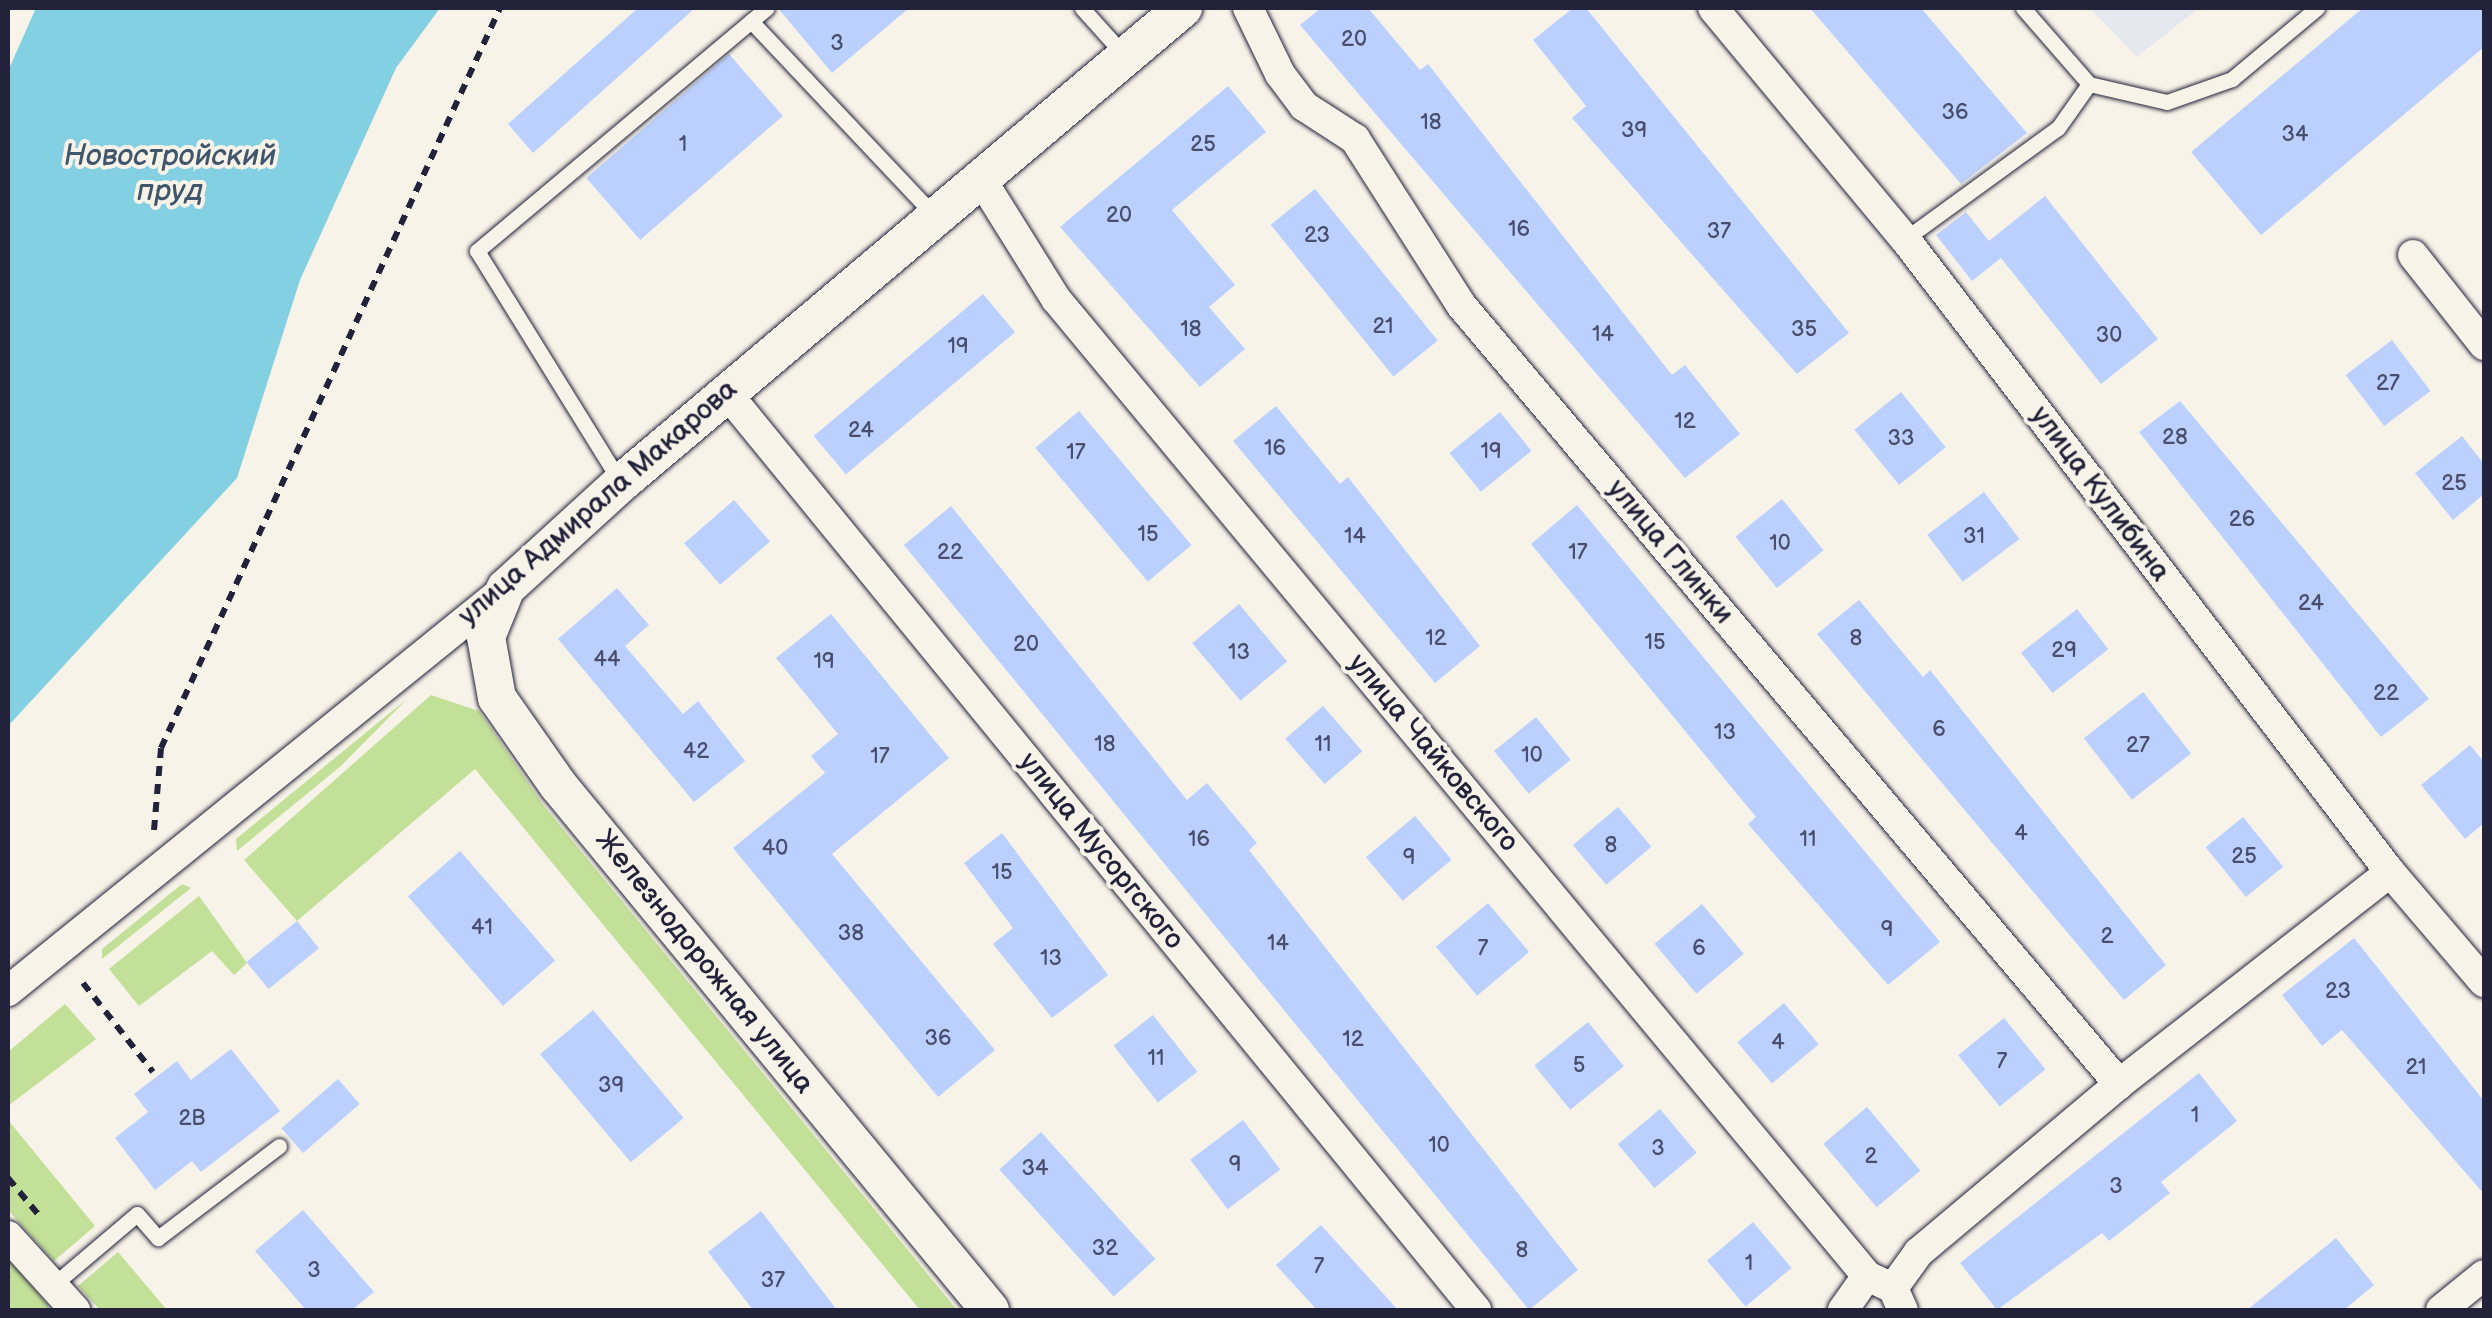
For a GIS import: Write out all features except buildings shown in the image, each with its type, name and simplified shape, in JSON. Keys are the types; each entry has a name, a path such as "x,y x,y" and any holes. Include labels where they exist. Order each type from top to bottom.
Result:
{"street":[{"name":"улица Адмирала Макарова","path":"8,991 149,881 506,588 726,391 1183,8"},
{"name":"улица Глинки","path":"1248,8 1280,74 1304,106 1356,138 1461,304 2119,1084"},
{"name":"улица Кулибина","path":"1713,8 1905,239 2390,872 2484,982"},
{"name":"улица Чайковского","path":"980,179 1056,299 1888,1291"},
{"path":"2413,256 2484,345"},
{"name":"улица Мусоргского","path":"726,391 1476,1310"},
{"name":"Железнодорожная улица","path":"506,588 486,637 497,698 558,784 990,1310"},
{"path":"1843,1310 1888,1291 1920,1252 2119,1084 2390,872"},
{"path":"8,1236 76,1310"},
{"path":"2441,1310 2484,1276"}],"lane":[{"path":"621,483 477,251 768,8"},
{"path":"1082,8 1127,58"},
{"path":"2023,8 2089,84 2167,102 2232,79 2317,8"},
{"path":"751,22 936,217"},
{"path":"1905,239 2058,128 2089,84"},
{"path":"52,1286 136,1214 158,1238 279,1146"}],"path":[{"path":"149,881 161,748 500,8"},
{"path":"83,982 153,1072"}],"shaded area":[{"path":"2090,8 2199,8 2137,57"}],"green space":[{"path":"431,695 479,711 544,806 957,1310 920,1310 475,769 297,921 244,860"},
{"path":"408,698 341,766 237,851 236,839"},
{"path":"182,884 191,888 102,959 102,949"},
{"path":"199,896 247,963 234,975 212,951 139,1006 109,969"},
{"path":"65,1004 96,1039 8,1106 8,1052"},
{"path":"8,1120 95,1226 54,1261 8,1210"},
{"path":"118,1252 167,1310 100,1310 78,1286"},
{"path":"8,1259 48,1305 49,1310 8,1310"}],"water":[{"name":"Новостройский пруд","path":"36,8 440,8 396,68 300,280 237,478 8,726 8,71"}]}
